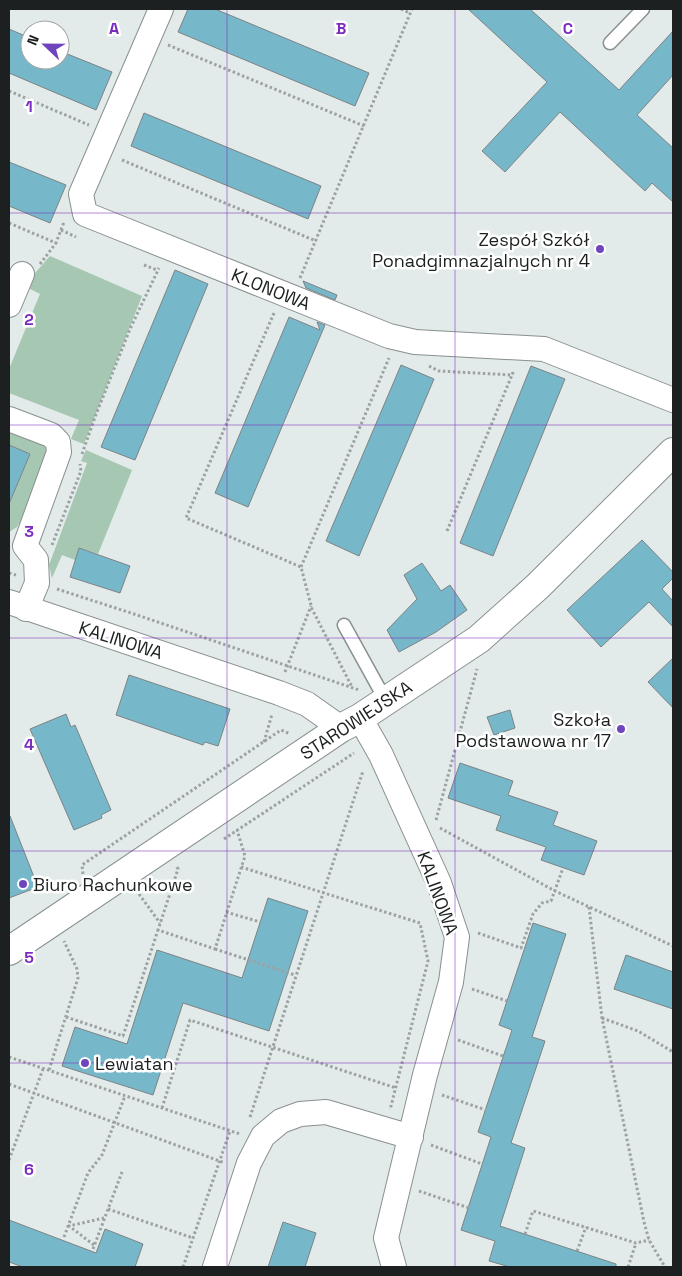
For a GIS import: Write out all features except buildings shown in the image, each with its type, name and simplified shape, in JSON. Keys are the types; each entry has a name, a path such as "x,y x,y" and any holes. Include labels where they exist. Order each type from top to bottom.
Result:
{"street":[{"name":"KLONOWA","path":"161,9 81,194 85,214 389,336 415,342 544,349 673,400"},
{"path":"9,305 22,274"},
{"path":"9,419 51,435 58,442 59,452 17,543 36,560 37,583 17,606"},
{"name":"STAROWIEJSKA","path":"9,951 350,723 381,692 479,639 509,613 673,452"},
{"name":"KALINOWA","path":"17,606 307,704 350,723 375,759 439,883 457,937 451,982 418,1140 386,1238 394,1267"},
{"path":"215,1267 249,1164 263,1136 281,1120 300,1114 326,1112 418,1140"}],"lane":[{"path":"610,42 642,9"},
{"path":"344,625 381,692"}],"path":[{"path":"297,285 411,11 401,9"},
{"path":"164,43 364,126"},
{"path":"9,91 94,127"},
{"path":"122,160 316,241"},
{"path":"50,548 81,471 79,460 95,417 142,303 162,263"},
{"path":"276,309 186,518 301,567"},
{"path":"447,531 522,348"},
{"path":"352,687 311,605 301,567 389,357"},
{"path":"424,364 439,371 512,375"},
{"path":"37,583 288,665 364,693 381,692"},
{"path":"264,742 288,665 311,605"},
{"path":"479,660 437,818 433,826 555,891 673,946"},
{"path":"84,901 76,888 84,882 82,865 281,730 295,736"},
{"path":"222,840 355,752 375,759 363,771 250,1118"},
{"path":"215,949 245,856 237,830"},
{"path":"174,864 178,869"},
{"path":"66,1017 123,1036 178,869 186,864"},
{"path":"241,868 420,923 428,961 385,1129"},
{"path":"471,930 521,948 534,914 542,902 551,901 563,868"},
{"path":"138,892 160,924"},
{"path":"589,907 602,1018 649,1240 665,1267"},
{"path":"226,912 260,922"},
{"path":"158,930 295,976"},
{"path":"49,1071 78,978 77,969 64,940"},
{"path":"466,988 507,1001"},
{"path":"602,1018 638,1031 673,1052"},
{"path":"162,1108 190,1020 396,1088"},
{"path":"452,1038 503,1056"},
{"path":"9,1057 244,1136"},
{"path":"9,1160 43,1068"},
{"path":"9,1084 228,1164"},
{"path":"439,1094 486,1110"},
{"path":"64,1237 88,1173 102,1156 125,1096"},
{"path":"183,1267 230,1131"},
{"path":"418,1140 482,1164"},
{"path":"69,1226 93,1247 122,1172"},
{"path":"414,1189 469,1208"},
{"path":"108,1208 193,1238"},
{"path":"525,1234 533,1211 636,1243 649,1240"},
{"path":"69,1226 104,1218"},
{"path":"577,1251 586,1228"},
{"path":"628,1267 636,1243"}],"green space":[{"path":"50,256 142,296 84,444 71,439 79,420 9,393 9,369 40,294 26,287 29,280"},
{"path":"9,428 44,443 47,450 46,460 20,522 17,527 9,532 9,505 30,454 9,445"},
{"path":"86,450 132,470 98,554 79,548 75,560 62,555 52,578 49,565 87,463 81,461"}],"place":[{"name":"Zespół Szkół Ponadgimnazjalnych nr 4","path":"600,249"},
{"name":"Szkoła Podstawowa nr 17","path":"621,729"},
{"name":"Biuro Rachunkowe","path":"23,884"},
{"name":"Lewiatan","path":"85,1063"}]}
